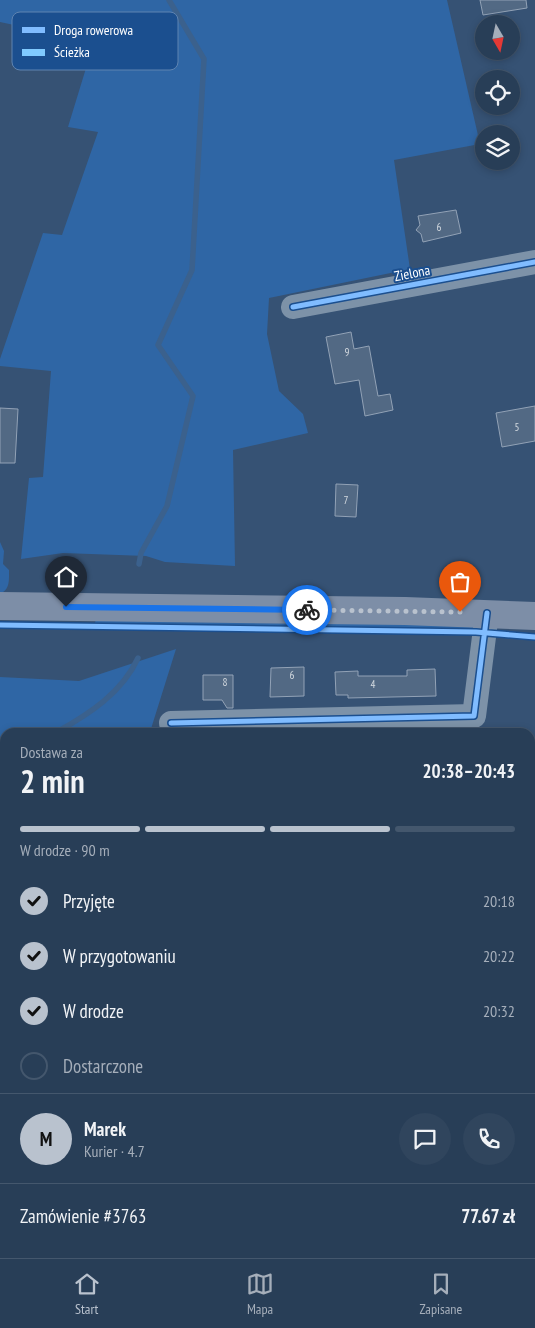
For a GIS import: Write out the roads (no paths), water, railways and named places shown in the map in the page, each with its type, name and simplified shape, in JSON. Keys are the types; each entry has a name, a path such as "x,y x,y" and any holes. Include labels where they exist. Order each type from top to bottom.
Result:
{"main road":[{"path":"0,606 487,613 535,616"}],"street":[{"name":"Zielona","path":"293,307 535,262"},
{"path":"171,723 474,716 487,613"}],"waterway":[{"path":"169,0 176,12"},
{"path":"139,564 141,553 167,506 193,396 158,345 192,270 204,59 178,15"},
{"path":"64,728 81,718 114,692 123,682 138,658"}]}
